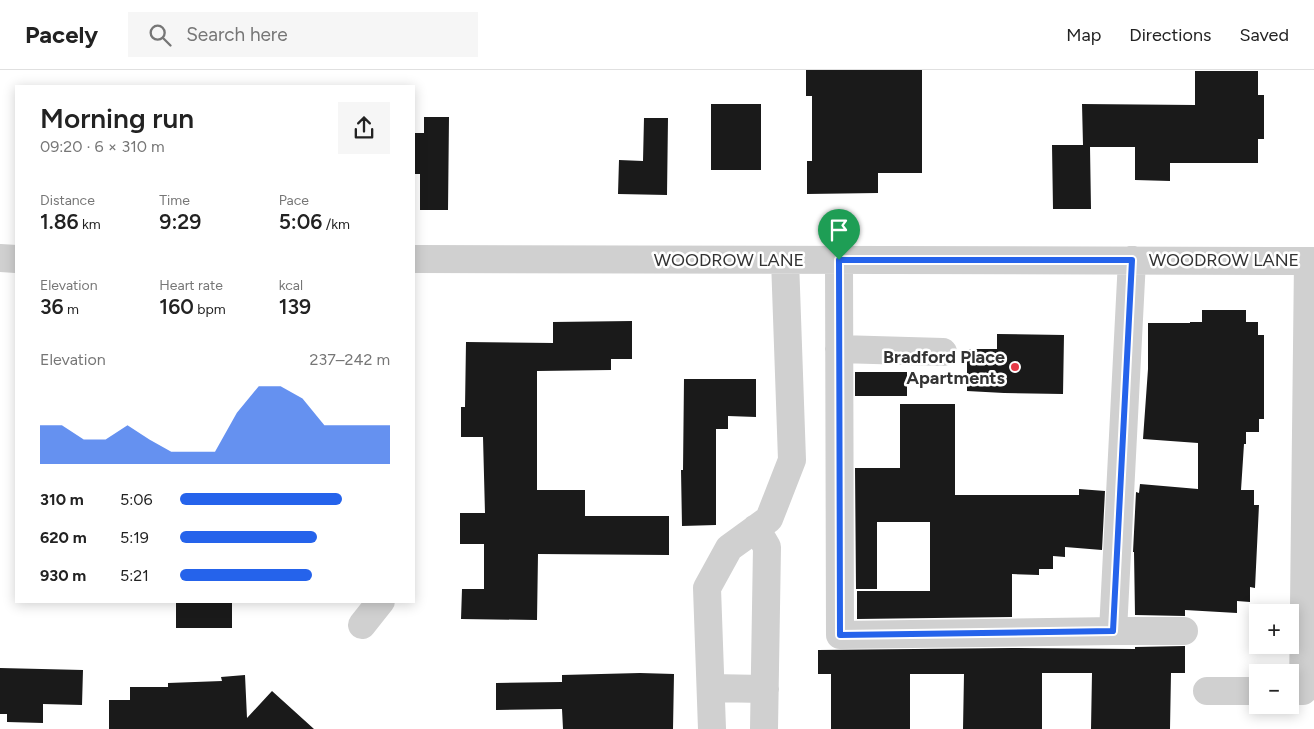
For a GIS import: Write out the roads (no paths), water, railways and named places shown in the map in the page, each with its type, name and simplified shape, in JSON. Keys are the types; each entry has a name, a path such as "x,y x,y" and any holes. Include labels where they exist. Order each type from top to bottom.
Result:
{"street":[{"path":"0,258 15,258"},
{"name":"WOODROW LANE","path":"415,259 1311,261"},
{"path":"712,729 707,588 729,548 769,518 792,460 785,260"},
{"path":"839,260 840,635 1184,631"},
{"path":"1113,631 1132,260"},
{"path":"1299,691 1303,691 1311,261"},
{"path":"839,349 943,352"},
{"path":"756,528 767,547 764,729"},
{"path":"362,625 379,603"},
{"path":"711,688 765,689"},
{"path":"1207,691 1249,691"}],"place":[{"name":"Bradford Place Apartments","path":"1015,367"}]}
